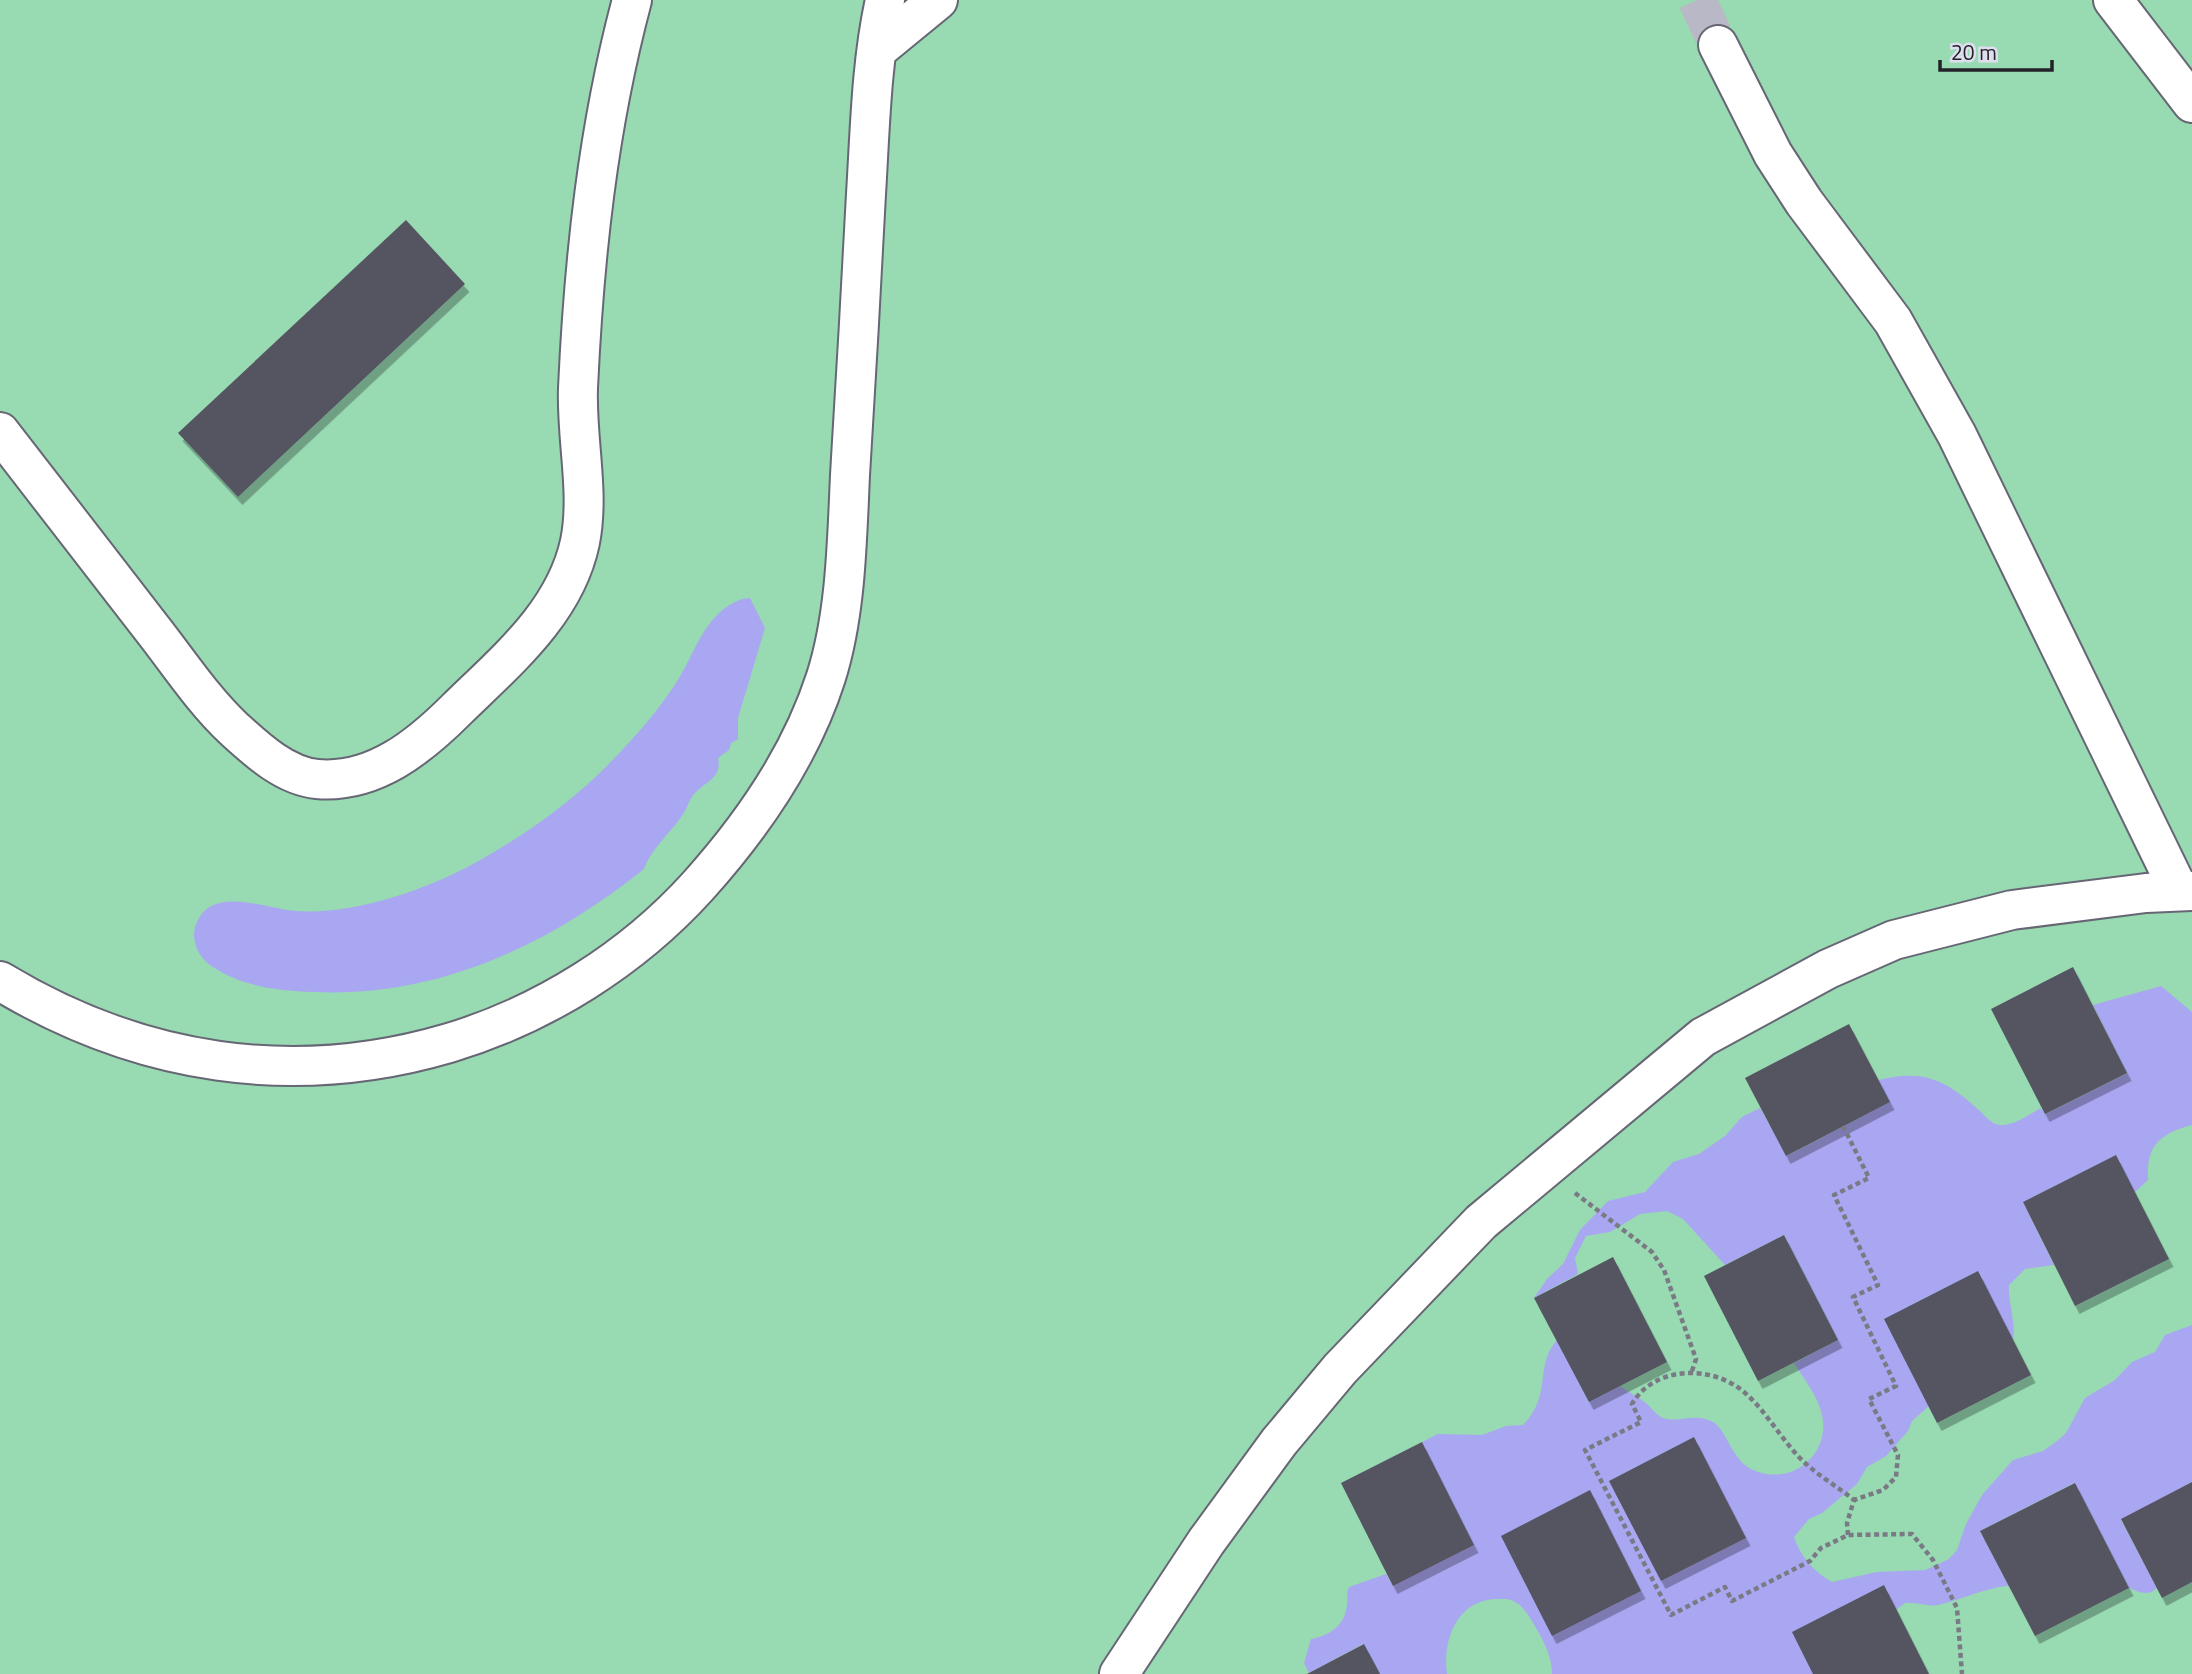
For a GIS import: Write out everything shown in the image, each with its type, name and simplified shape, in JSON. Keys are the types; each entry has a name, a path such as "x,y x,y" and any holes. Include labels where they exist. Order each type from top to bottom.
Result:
{"street":[{"path":"0,432 195,684 232,728 271,760 292,772 317,779 345,777 377,769 405,754 449,717 524,643 553,608 580,542 583,506 578,397 582,314 597,170 615,64 632,0"},
{"path":"0,981 39,1005 76,1022 134,1042 237,1064 354,1065 410,1054 515,1019 608,965 647,936 683,902 740,835 774,787 812,713 827,673 846,548 877,50 885,0"},
{"path":"877,50 939,0"},
{"path":"2113,0 2192,103"},
{"path":"1119,1674 1214,1531 1279,1442 1340,1369 1481,1222 1703,1037 1828,969 1894,940 2012,910 2185,891 1929,383 1893,321 1804,202 1773,154 1718,45"}],"path":[{"path":"1843,1126 1869,1178 1833,1195 1878,1285 1853,1297 1896,1385 1869,1399 1898,1455 1896,1477 1883,1490 1854,1500"},
{"path":"1587,1202 1652,1252 1664,1270 1696,1359 1691,1374"},
{"path":"1854,1500 1801,1460 1744,1392 1709,1375 1673,1374 1641,1389 1632,1404 1641,1422 1585,1450 1671,1615 1725,1587 1732,1601 1810,1561 1821,1548 1848,1535 1912,1534 1933,1560 1957,1608 1962,1674"},
{"path":"1848,1535 1847,1523 1854,1500"}],"green space":[{"path":"0,0 2192,0 2192,1674 0,1674"}],"water":[{"path":"750,598 765,628 738,718 738,739 718,758 716,774 693,796 675,825 652,853 644,869 570,921 530,943 447,976 404,986 359,992 272,989 246,983 210,965 197,950 194,937 196,924 207,909 218,904 243,902 295,911 364,905 410,892 453,874 518,837 579,792 615,757 669,693 709,624 729,605"},
{"path":"2161,986 2192,1012 2192,1125 2163,1137 2157,1143 2149,1158 2148,1180 2135,1192 2023,1202 2054,1265 2025,1269 2009,1285 2013,1340 1912,1421 1908,1431 1886,1456 1867,1467 1857,1484 1822,1513 1809,1519 1794,1537 1808,1563 1832,1582 1877,1572 1925,1570 1949,1559 1957,1550 1966,1524 1982,1495 2013,1460 2043,1451 2057,1441 2066,1433 2085,1398 2115,1380 2132,1362 2155,1352 2165,1335 2192,1325 2192,1482 2121,1520 2157,1588 2154,1591 2143,1593 2129,1588 2074,1483 1980,1531 2009,1586 1938,1605 1905,1603 1813,1674 1552,1674 1546,1648 1529,1616 1517,1603 1502,1599 1482,1601 1462,1614 1455,1624 1447,1648 1447,1674 1380,1674 1363,1644 1309,1673 1304,1663 1311,1639 1330,1632 1340,1623 1346,1611 1349,1587 1386,1574 1393,1586 1422,1442 1438,1434 1482,1435 1506,1426 1523,1425 1538,1403 1546,1360 1557,1340 1589,1402 1620,1386 1644,1401 1663,1418 1699,1418 1711,1421 1721,1430 1744,1464 1765,1474 1793,1471 1814,1455 1823,1430 1822,1415 1814,1394 1794,1363 1838,1340 1784,1235 1725,1265 1683,1219 1667,1211 1640,1214 1610,1232 1586,1236 1575,1258 1578,1274 1534,1298 1547,1279 1563,1264 1580,1230 1608,1201 1645,1192 1673,1162 1699,1154 1725,1136 1742,1117 1760,1108 1787,1156 1889,1102 1878,1080 1908,1076 1933,1079 1956,1091 1998,1125 2007,1125 2041,1108 2045,1114 2127,1073 2093,1005"}],"building":[{"path":"406,220 465,284 238,497 178,433"},
{"path":"2073,967 2127,1073 2045,1114 1991,1009"},
{"path":"1849,1024 1890,1102 1786,1156 1745,1078"},
{"path":"2116,1155 2169,1259 2075,1306 2023,1202"},
{"path":"1784,1235 1838,1340 1758,1381 1704,1276"},
{"path":"1613,1257 1667,1362 1589,1402 1534,1298"},
{"path":"1978,1271 2031,1375 1937,1423 1884,1319"},
{"path":"1694,1437 1746,1538 1661,1581 1609,1481"},
{"path":"1422,1442 1474,1545 1393,1586 1341,1483"},
{"path":"2192,1482 2192,1582 2162,1598 2121,1519"},
{"path":"2075,1483 2129,1588 2035,1636 1980,1531"},
{"path":"1590,1490 1641,1591 1552,1636 1501,1536"},
{"path":"1884,1585 1929,1674 1813,1674 1792,1632"},
{"path":"1364,1644 1380,1674 1307,1674"}],"tunnel":[{"path":"1697,0 1718,45"}]}
